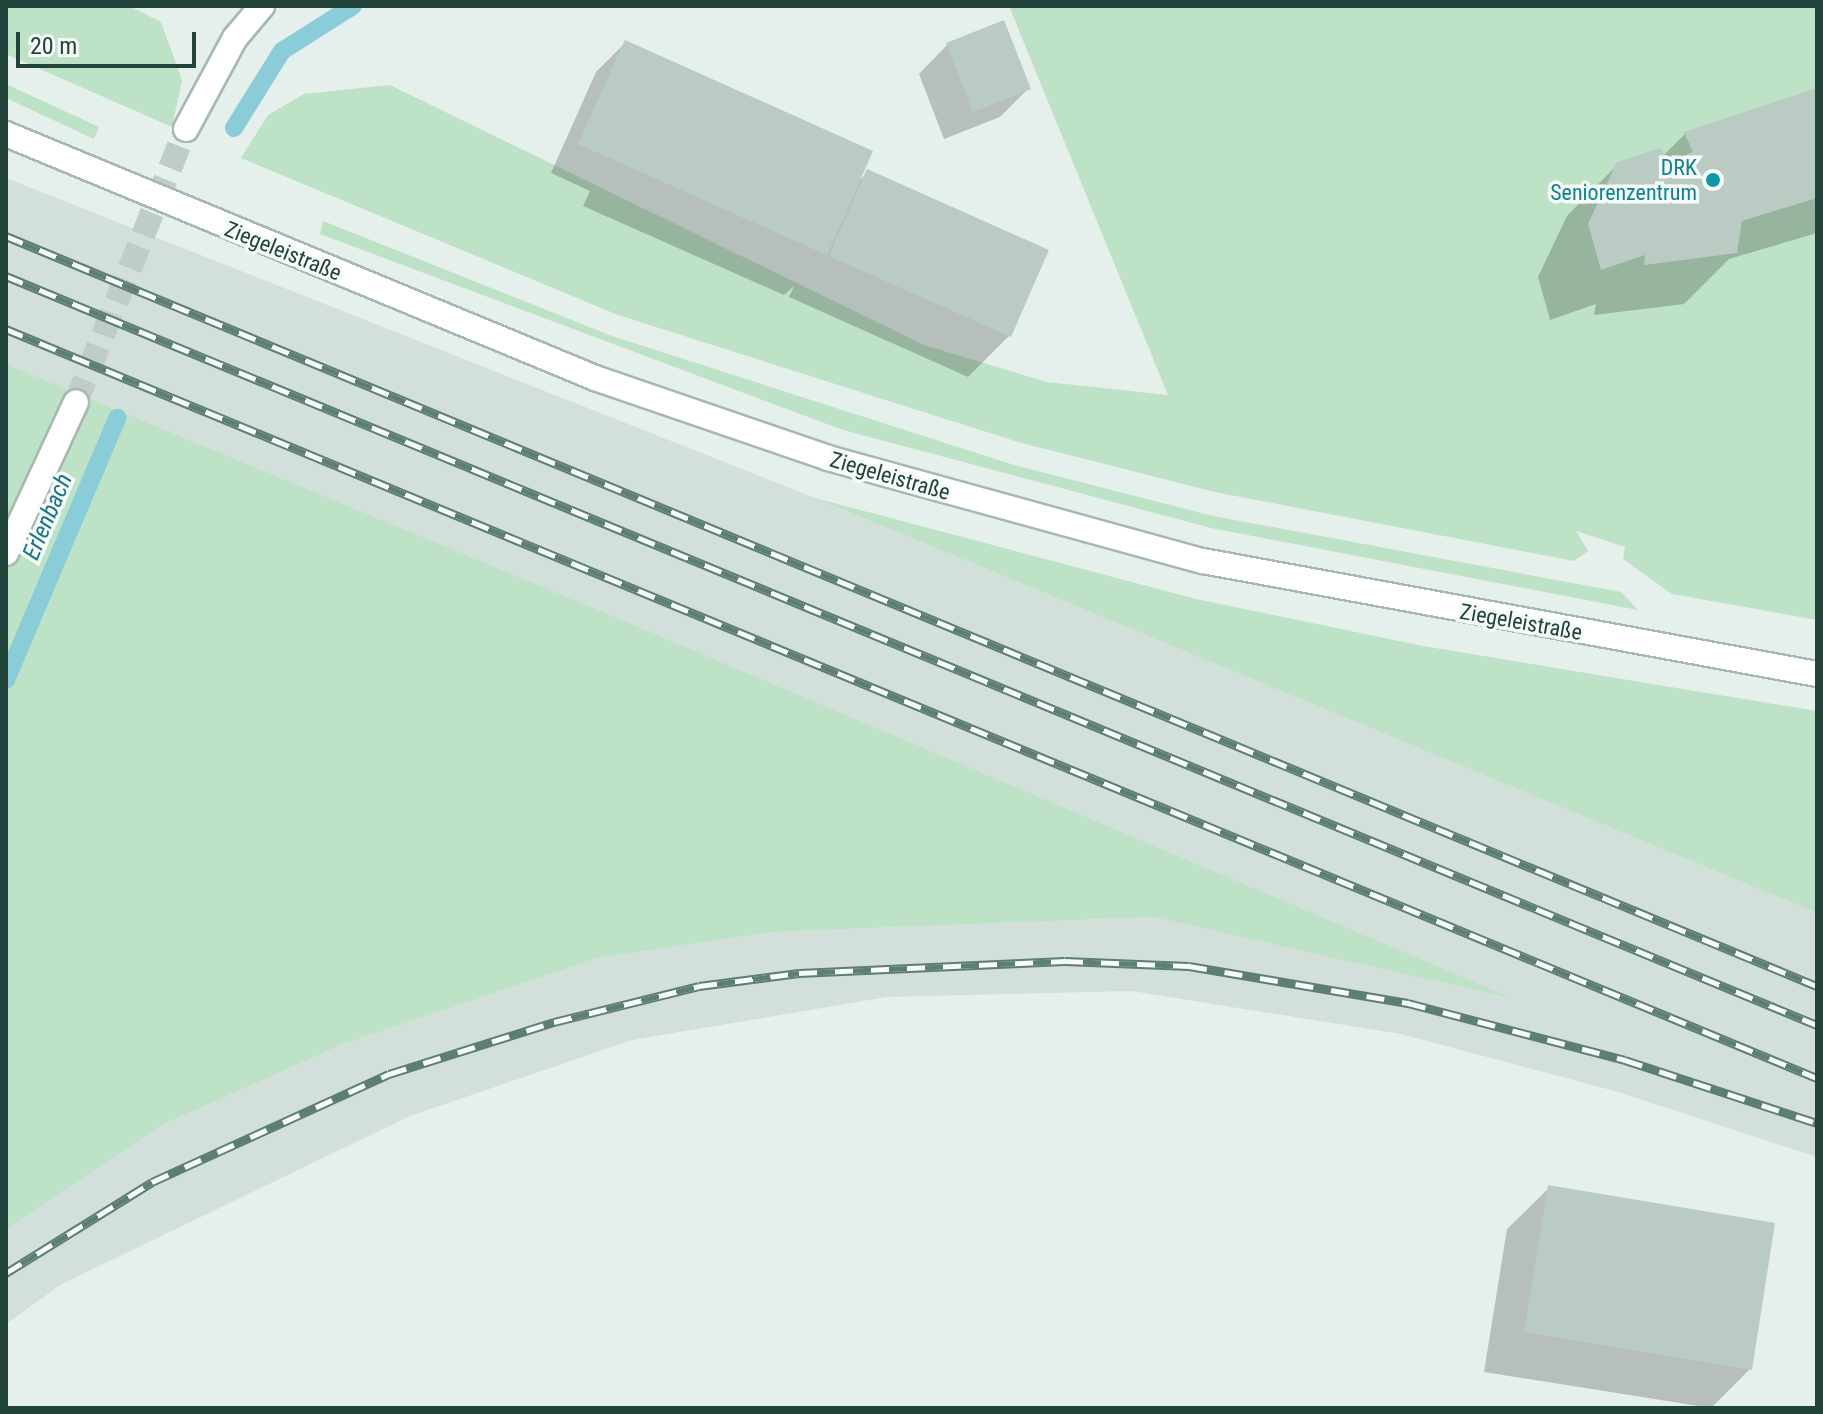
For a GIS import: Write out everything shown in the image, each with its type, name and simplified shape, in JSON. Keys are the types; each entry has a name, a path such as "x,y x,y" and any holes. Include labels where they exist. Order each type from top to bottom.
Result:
{"street":[{"path":"186,129 235,38 262,6"},
{"name":"Ziegeleistraße","path":"6,134 595,378 828,458 1203,561 1817,674"},
{"path":"6,553 76,402"}],"shaded area":[{"path":"6,178 815,498 1817,913 1817,1157 1615,1091 1401,1034 1132,991 887,997 632,1040 410,1116 62,1284 6,1324 6,1229 162,1125 341,1045 598,958 773,932 1153,917 1504,995 6,364"}],"green space":[{"path":"6,6 129,6 161,22 182,80 172,127 6,54"},
{"path":"1009,6 1817,6 1817,620 1672,594 1623,559 1625,547 1576,531 1588,551 1574,561 1215,492 1018,442 618,315 241,158 268,115 304,94 390,85 924,345 1047,382 1168,395"},
{"path":"6,84 99,127 94,139 6,98"},
{"path":"323,221 612,336 1014,465 1213,516 1621,592 1638,610 1211,528 843,430 320,234"},
{"path":"6,364 617,618 1512,998 1153,917 773,932 598,958 341,1045 162,1125 6,1229"},
{"path":"815,498 1196,599 1423,646 1817,711 1817,913"}],"building":[{"path":"1004,20 1031,89 973,112 946,43"},
{"path":"625,40 873,151 827,255 578,144"},
{"name":"DRK Seniorenzentrum","path":"1817,88 1817,198 1742,221 1737,253 1644,265 1645,255 1601,270 1588,224 1617,162 1660,148 1671,162 1693,152 1684,132"},
{"path":"867,169 1049,250 1011,337 829,256"},
{"path":"1548,1185 1775,1223 1752,1370 1524,1332"}],"waterway":[{"name":"Erlenbach","path":"234,128 282,51 353,6"},
{"name":"Erlenbach","path":"6,680 117,418"}],"tunnel":[{"path":"76,402 186,129"}],"railway":[{"path":"6,236 1817,986"},
{"path":"6,276 1817,1025"},
{"path":"6,329 1817,1078"},
{"path":"6,1273 152,1182 389,1074 554,1022 699,986 799,973 1065,961 1189,966 1408,1003 1625,1060 1817,1123"}],"place":[{"name":"DRK Seniorenzentrum","path":"1713,180"}]}
